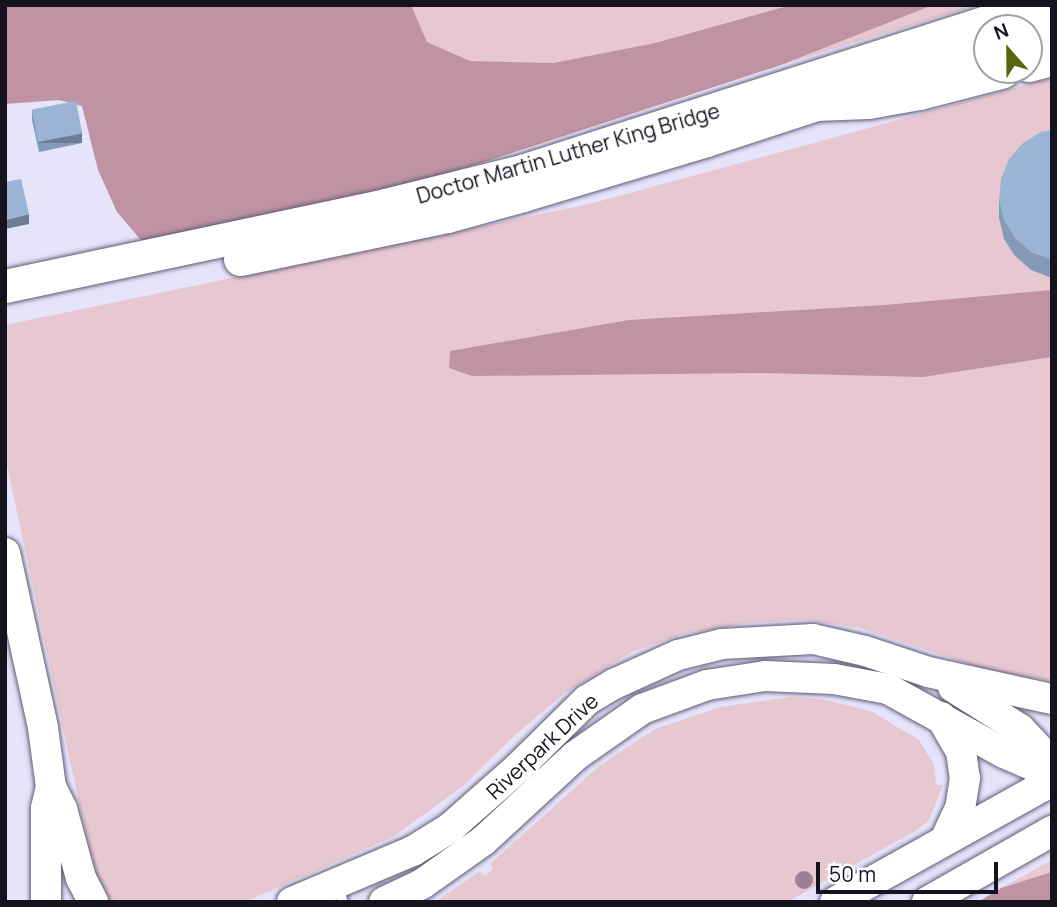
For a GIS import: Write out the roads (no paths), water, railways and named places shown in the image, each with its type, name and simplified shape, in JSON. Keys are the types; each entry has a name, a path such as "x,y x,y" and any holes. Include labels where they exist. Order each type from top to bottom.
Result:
{"highway":[{"path":"816,103 868,100 919,92 973,78"}],"main road":[{"name":"Doctor Martin Luther King Bridge","path":"5,309 387,216 1039,5"},
{"name":"Doctor Martin Luther King Bridge","path":"5,286 387,216 596,174 973,53"}],"street":[{"path":"5,553 43,728 51,787 62,809 81,878 93,902"},
{"name":"Riverpark Drive","path":"292,902 340,893 450,828 518,768 587,700 614,684 678,656 722,644 814,639 865,651 928,672 1052,699"},
{"path":"928,672 1020,729 1052,763"},
{"name":"Riverpark Drive","path":"384,902 422,884 463,856 510,819 575,756 642,709 707,685 765,676 834,678 888,689 1004,753 1052,774"},
{"path":"941,717 961,751 965,778 960,808 945,840"},
{"path":"835,902 1052,781"},
{"path":"46,902 46,808 51,787"},
{"path":"927,902 1052,831"}]}
